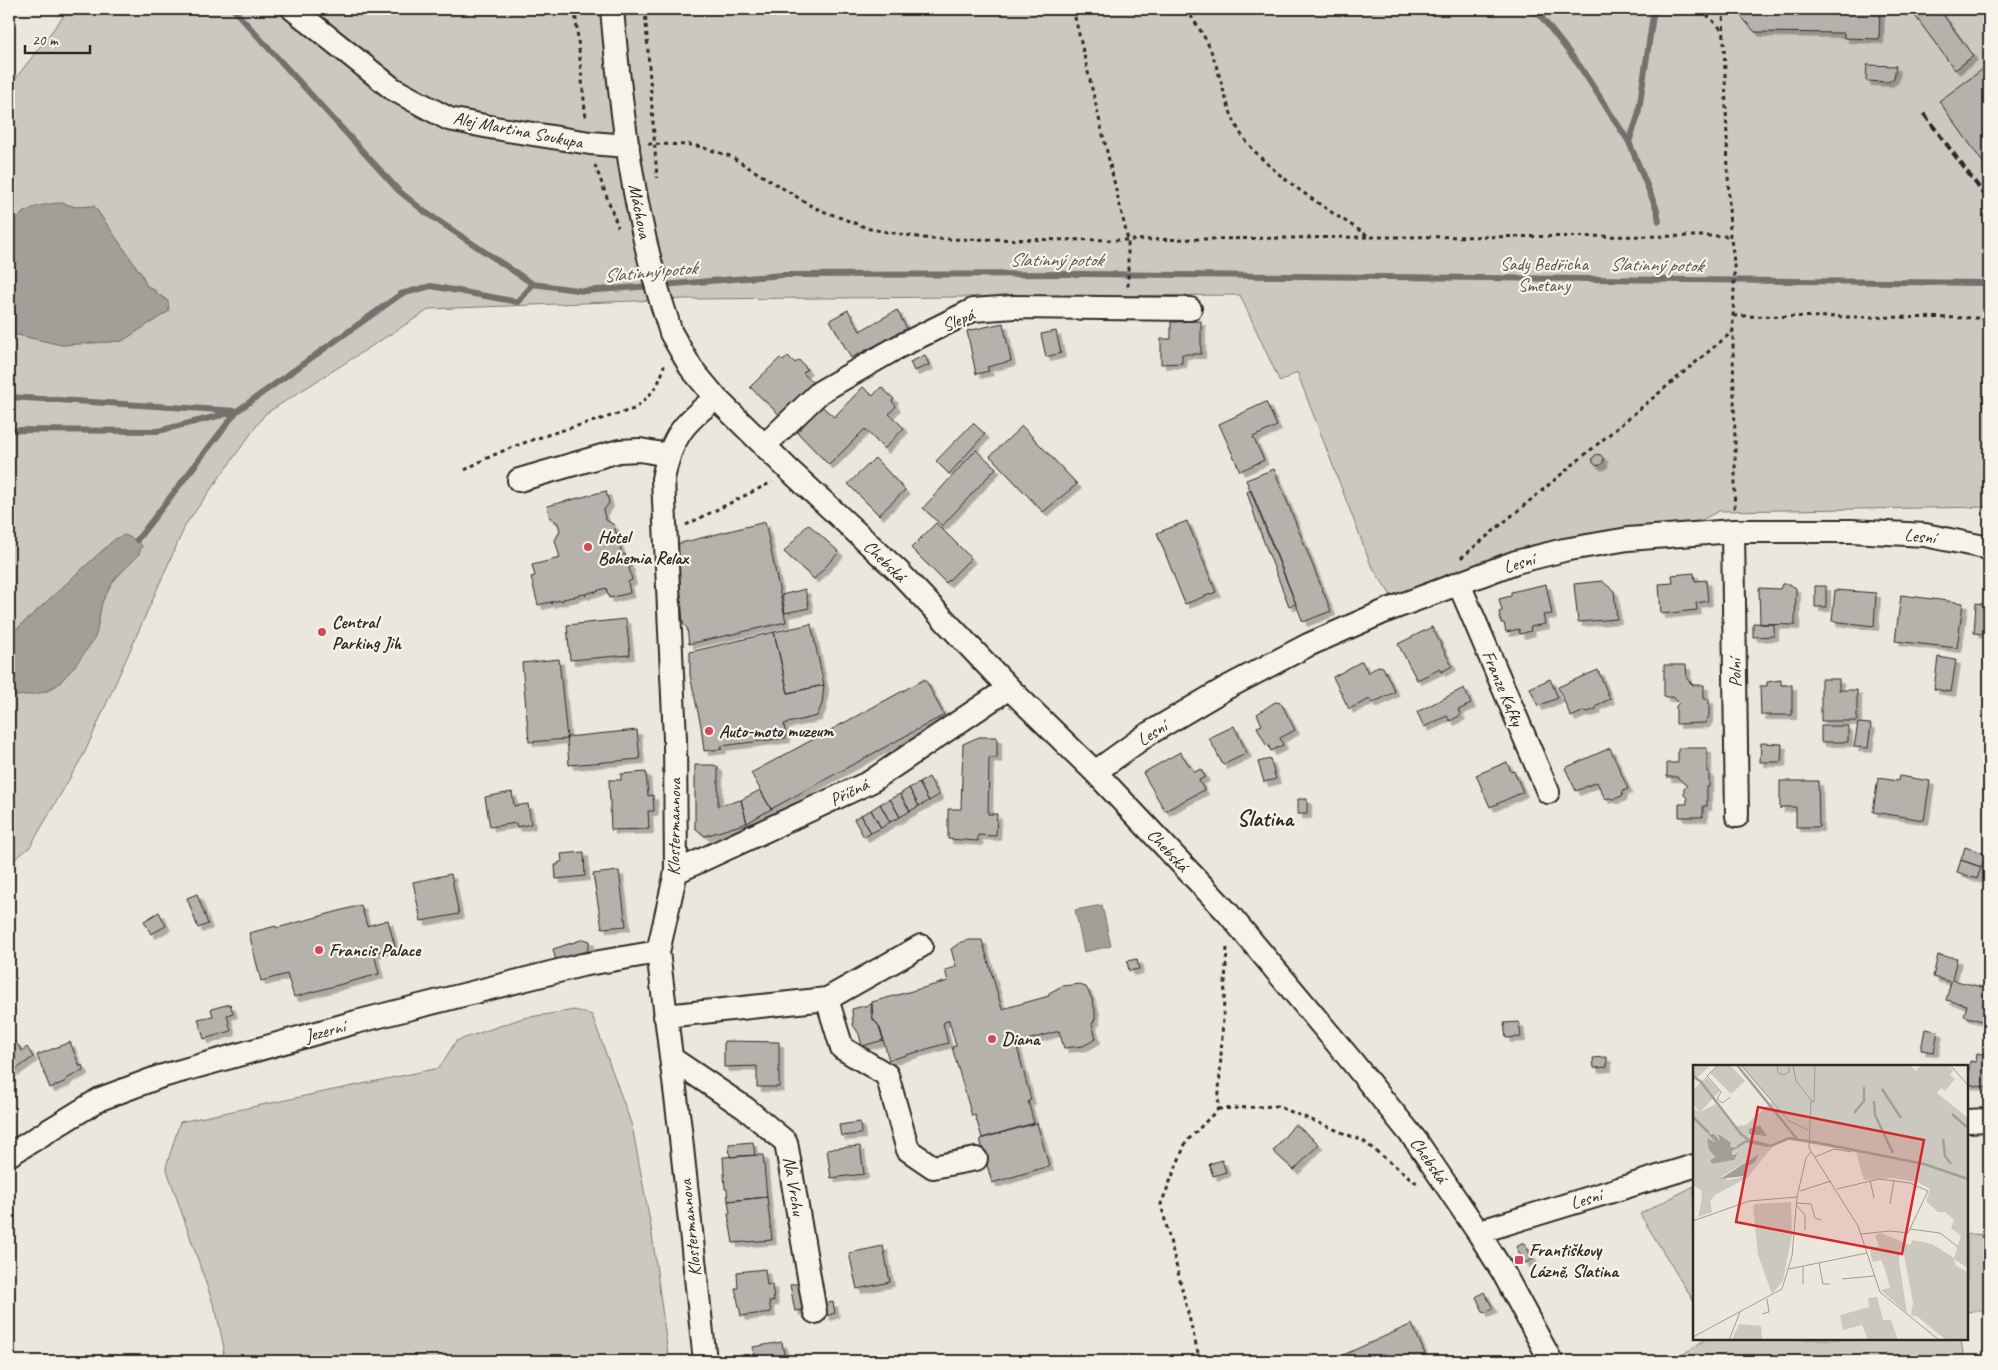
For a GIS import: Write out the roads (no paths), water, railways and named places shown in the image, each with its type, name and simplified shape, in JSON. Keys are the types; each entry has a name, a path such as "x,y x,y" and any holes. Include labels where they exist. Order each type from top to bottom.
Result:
{"street":[{"name":"Alej Martina Soukupa","path":"293,9 394,89 450,118 495,128 590,143 628,146"},
{"name":"Máchova","path":"612,9 628,146 650,259 662,306 671,333 680,351 691,368 716,398"},
{"name":"Slepá","path":"764,446 820,392 898,348 974,310 1014,307 1190,309"},
{"name":"Chebská","path":"716,398 787,468 897,570 1009,688 1095,772 1228,913 1417,1142 1503,1272 1550,1361"},
{"name":"Klostermannova","path":"705,1361 680,1129 658,952 676,872 675,739 663,479 668,455 680,432 696,414 716,398"},
{"path":"519,480 620,451 640,450 668,455"},
{"name":"Lesní","path":"1095,772 1148,734 1226,688 1308,645 1388,610 1516,562 1564,550 1628,539 1733,531 1851,531 1925,535 1989,548"},
{"name":"Polní","path":"1733,531 1737,816"},
{"name":"Franze Kafky","path":"1459,584 1548,792"},
{"name":"Příčná","path":"676,872 870,782 1009,688"},
{"path":"665,1016 827,999 921,946"},
{"name":"Jezerní","path":"9,1155 100,1099 160,1077 365,1020 582,965 658,952"},
{"path":"827,999 842,1048 887,1075 908,1150 933,1167 976,1159"},
{"name":"Na Vrchu","path":"671,1058 745,1108 786,1142 815,1312"},
{"path":"1968,1121 1989,1120"},
{"name":"Lesní","path":"1478,1232 1693,1166"}],"waterway":[{"name":"Slatinný potok","path":"233,9 399,191 425,212 533,284 584,291 652,286"},
{"path":"1532,9 1539,14 1579,65 1629,142 1657,210 1659,221"},
{"path":"1629,142 1638,116 1654,9"},
{"name":"Slatinný potok","path":"662,285 782,275 1084,274 1989,283"},
{"path":"9,397 237,411 401,294 431,286 518,302 533,284"},
{"path":"137,540 237,411"},
{"path":"9,430 158,431 230,413"}],"railway":[{"path":"1924,114 1989,201"}],"place":[{"name":"Hotel Bohemia Relax","path":"588,547"},
{"name":"Central Parking Jih","path":"322,632"},
{"name":"Auto-moto muzeum","path":"709,731"},
{"name":"Francis Palace","path":"319,950"},
{"name":"Diana","path":"992,1039"},
{"name":"Františkovy Lázně, Slatina","path":"1519,1260"}],"district":[{"name":"Slatina","path":"1265,818"}],"park label":[{"name":"Sady Bedřicha Smetany","path":"1544,274"}]}
